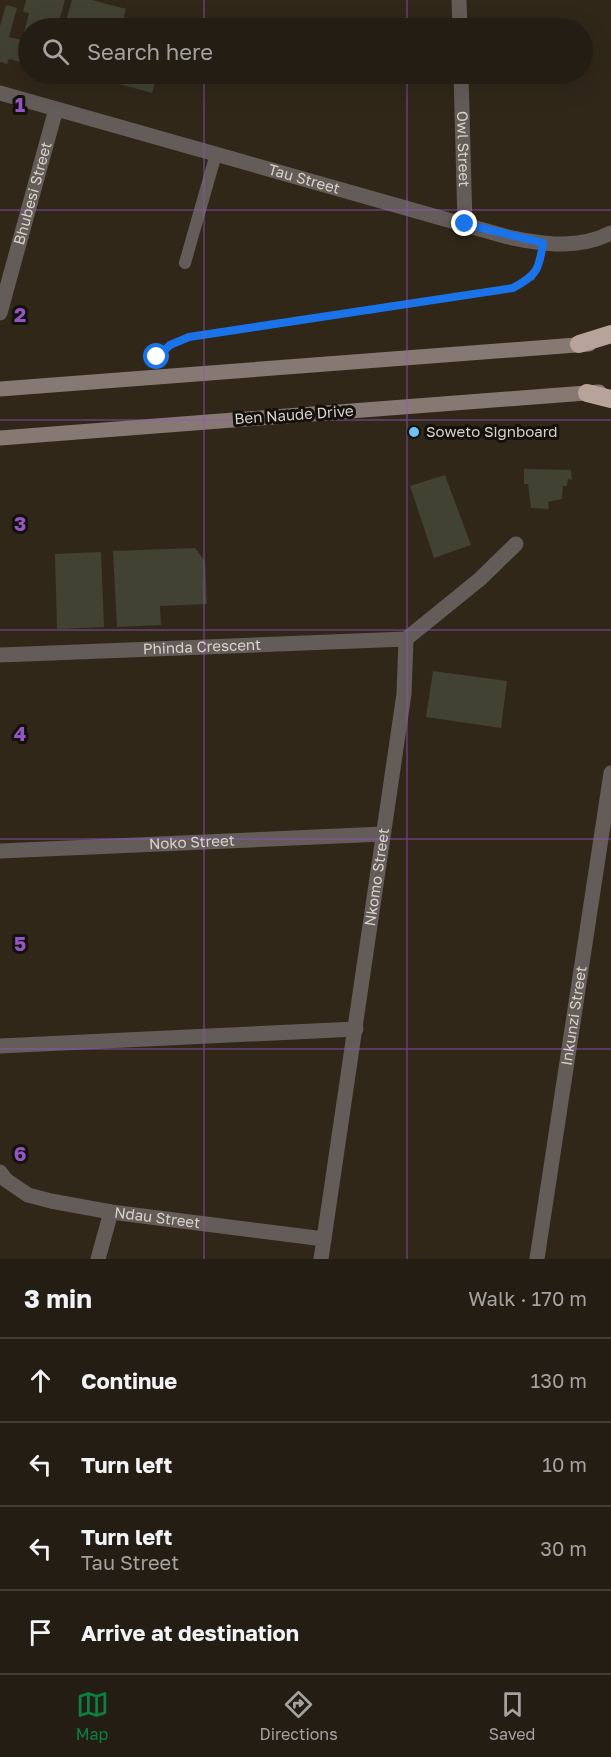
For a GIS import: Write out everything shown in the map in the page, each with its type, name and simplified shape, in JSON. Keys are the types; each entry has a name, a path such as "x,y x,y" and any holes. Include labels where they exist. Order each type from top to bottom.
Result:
{"highway":[{"path":"579,344 611,334"},
{"path":"587,393 611,399"}],"main road":[{"path":"0,389 611,342"},
{"name":"Ben Naude Drive","path":"0,438 611,391"}],"street":[{"path":"459,0 460,18"},
{"name":"Owl Street","path":"461,84 465,224"},
{"name":"Tau Street","path":"0,93 465,224 543,243 581,243 611,233"},
{"name":"Bhubesi Street","path":"0,313 56,109"},
{"path":"406,639 480,579 516,544"},
{"name":"Phinda Crescent","path":"0,655 406,639"},
{"name":"Nkomo Street","path":"321,1259 404,694 406,639"},
{"name":"Inkunzi Street","path":"537,1259 611,773"},
{"name":"Noko Street","path":"0,851 383,834"},
{"path":"0,1046 356,1029"},
{"name":"Ndau Street","path":"0,1172 6,1180 28,1195 111,1212 324,1239"},
{"path":"98,1259 111,1212"}],"lane":[{"path":"185,263 216,154"}],"path":[{"path":"154,377 154,363 157,357 170,345 189,337 513,288 533,278 540,264 543,243"}],"building":[{"path":"26,0 65,0 60,18 28,18 29,13 23,12"},
{"path":"72,0 92,0 126,9 124,18 67,18"},
{"path":"6,5 17,8 9,37 18,39 18,61 9,59 7,64 0,62 0,26"},
{"path":"119,84 155,84 152,93"},
{"path":"524,469 571,470 572,480 568,479 567,486 563,486 562,499 548,502 549,509 531,508 528,484 524,484"},
{"path":"445,475 471,545 434,558 410,486"},
{"path":"195,548 205,561 207,604 160,606 161,625 117,627 113,551"},
{"path":"101,552 104,627 57,629 55,554"},
{"path":"433,671 507,681 501,728 426,717"}],"place":[{"name":"Soweto Signboard","path":"414,432"}],"route":[{"path":"157,357 170,345 189,337 513,288 533,278 540,264 543,243 508,237 465,224"}]}
